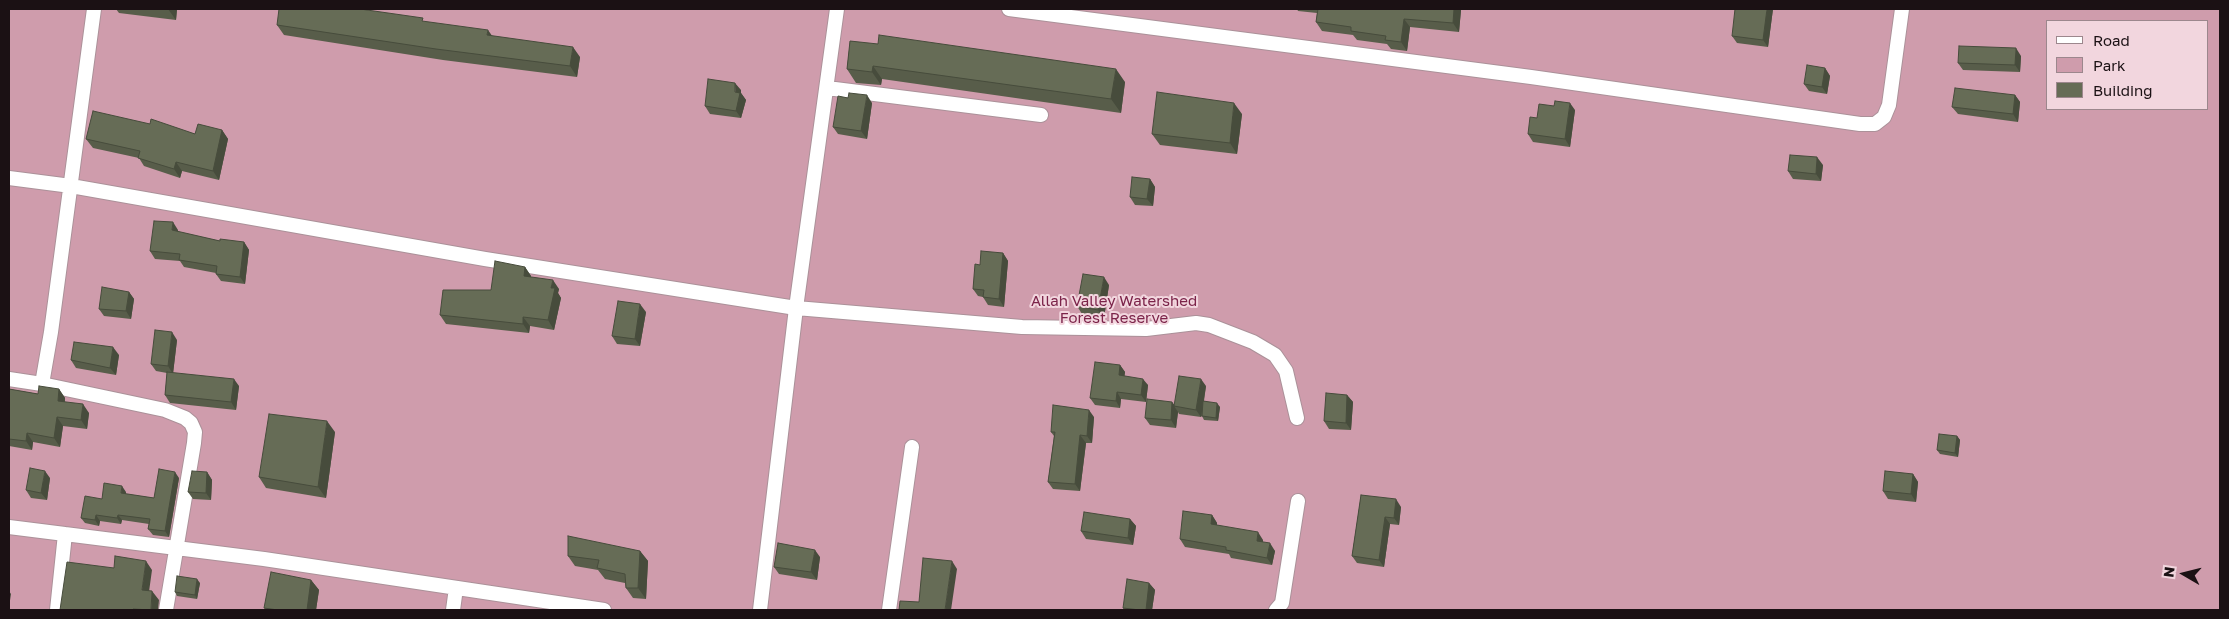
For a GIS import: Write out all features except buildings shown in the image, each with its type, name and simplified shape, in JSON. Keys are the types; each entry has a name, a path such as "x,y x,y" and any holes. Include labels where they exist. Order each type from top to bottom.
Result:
{"street":[{"path":"42,384 52,332 94,9"},
{"path":"760,610 796,308 838,9"},
{"path":"1009,9 1531,77 1860,124 1875,124 1884,117 1889,105 1902,9"},
{"path":"827,88 1041,115"},
{"path":"9,178 71,186 485,259 796,308 1022,327 1146,329 1196,323 1209,325 1253,342 1274,355 1286,371 1297,418"},
{"path":"9,379 166,410 185,418 191,423 195,432 194,443 166,610"},
{"path":"889,610 912,447"},
{"path":"1276,610 1282,602 1298,501"},
{"path":"9,527 264,558 604,610"},
{"path":"56,610 65,534"},
{"path":"453,610 456,588"}],"green space":[{"name":"Allah Valley Watershed Forest Reserve","path":"9,9 2220,9 2220,610 9,610"}]}
